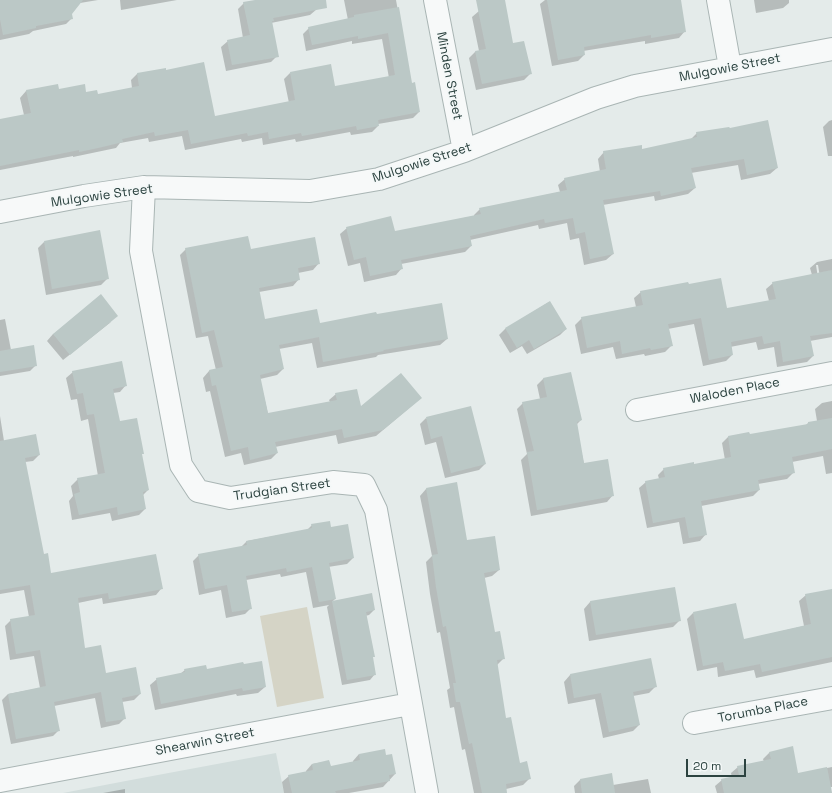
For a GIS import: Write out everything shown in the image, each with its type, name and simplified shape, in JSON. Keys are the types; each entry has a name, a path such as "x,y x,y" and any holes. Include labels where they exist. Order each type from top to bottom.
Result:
{"street":[{"name":"Minden Street","path":"435,0 464,151"},
{"path":"718,0 730,67"},
{"name":"Mulgowie Street","path":"0,212 84,196 144,187 310,191 379,179 464,151 596,98 634,86 832,49"},
{"name":"Trudgian Street","path":"144,187 141,251 181,466 198,491 230,498 333,482 364,485 376,510 410,704 428,793"},
{"name":"Waloden Place","path":"637,410 832,373"},
{"name":"Torumba Place","path":"694,723 832,698"},
{"name":"Shearwin Street","path":"0,781 410,704"}],"shaded area":[{"path":"307,607 324,698 277,707 260,616"},
{"path":"276,753 284,793 63,793 131,780"}],"building":[{"path":"0,0 83,0 72,14 73,19 36,26 36,28 3,35 0,19"},
{"path":"255,0 326,0 327,8 273,18 274,21 272,21 279,57 232,65 227,40 250,35 243,2"},
{"path":"476,0 505,0 513,43 524,41 532,74 482,84 475,51 486,49"},
{"path":"547,0 681,0 686,32 651,38 651,35 584,47 585,55 558,60"},
{"path":"399,7 412,83 415,82 420,112 378,120 379,126 357,130 356,126 302,136 301,133 269,139 268,132 248,136 247,133 191,144 188,130 155,136 154,132 122,139 123,142 98,148 79,152 79,150 0,166 0,119 31,113 26,90 58,84 59,89 85,84 86,92 97,90 98,94 139,86 137,73 166,68 166,70 204,62 215,116 295,100 290,72 331,64 335,86 395,75 388,33 358,39 358,36 312,45 308,27 354,17 354,15"},
{"path":"768,120 778,168 747,175 744,159 691,168 696,188 661,196 660,191 603,200 614,254 590,259 585,232 576,234 573,218 545,223 544,219 470,236 472,246 401,260 403,269 370,276 366,257 354,260 346,227 391,216 395,231 481,214 479,208 567,190 564,178 606,169 603,151 642,145 642,149 697,137 696,132 730,128"},
{"path":"100,230 109,279 52,289 44,241"},
{"path":"248,236 251,249 315,237 320,264 298,268 300,280 259,288 265,319 317,309 320,323 376,312 377,314 442,303 448,339 323,362 319,337 279,345 284,369 260,375 268,413 337,400 335,393 357,389 361,406 401,373 422,398 383,430 344,438 342,429 275,442 278,453 250,460 248,447 231,451 216,385 212,386 209,370 223,367 214,330 202,333 185,248"},
{"path":"832,270 832,333 810,336 814,356 783,362 780,341 764,344 762,336 731,342 733,355 709,360 701,318 668,324 673,346 651,350 650,348 622,354 620,341 587,348 581,317 643,305 640,291 688,282 689,284 721,278 727,308 776,299 772,282"},
{"path":"101,294 118,316 70,355 53,334"},
{"path":"550,301 567,329 534,349 529,340 517,348 505,328"},
{"path":"34,345 37,366 0,372 0,351"},
{"path":"122,361 127,386 113,389 120,421 137,418 149,490 143,492 146,509 118,515 117,507 79,515 74,494 80,492 77,478 105,473 94,414 87,415 83,393 77,394 72,371"},
{"path":"571,372 582,420 577,422 584,463 608,459 614,496 537,510 527,452 534,451 522,402 547,397 543,378"},
{"path":"471,406 486,464 451,473 442,436 431,439 426,417"},
{"path":"832,418 832,449 792,457 795,473 758,480 760,490 701,501 707,535 689,538 685,517 653,523 645,481 665,477 663,468 731,457 728,436 749,432 750,434 808,424 808,422"},
{"path":"36,434 40,455 25,458 44,554 48,553 51,573 156,554 163,589 109,599 108,593 78,598 85,648 101,645 106,673 136,667 141,694 122,698 126,719 106,722 101,692 54,702 60,731 16,739 8,694 46,686 40,650 16,654 10,619 35,615 30,585 0,590 0,441"},
{"path":"457,482 467,540 495,536 500,570 484,573 495,632 500,631 505,659 497,660 506,718 511,717 520,763 527,761 531,779 506,784 507,793 482,793 472,743 469,744 460,702 456,702 453,683 456,683 446,626 443,627 436,587 432,555 438,554 426,488"},
{"path":"330,521 331,527 348,524 354,558 329,563 336,599 319,602 312,567 287,572 286,568 246,576 252,609 232,612 227,585 205,589 198,554 247,545 246,541 312,528 311,524"},
{"path":"675,587 681,621 596,635 590,601"},
{"path":"832,589 832,657 762,672 760,664 725,671 723,662 703,666 693,612 736,603 744,639 811,624 805,594"},
{"path":"372,593 375,610 366,612 375,657 373,657 376,675 347,680 332,601"},
{"path":"651,658 657,687 633,692 640,725 609,732 601,693 574,698 570,674"},
{"path":"262,661 266,687 243,691 242,688 161,704 156,678 185,672 184,669 206,665 207,669 243,662 244,664"},
{"path":"793,746 798,773 827,767 832,793 724,793 721,779 739,775 737,766 771,759 769,752"},
{"path":"385,749 386,755 392,754 396,774 389,775 390,781 335,791 336,793 292,793 288,775 313,770 312,764 329,760 331,766 360,760 359,754"},
{"path":"612,773 615,793 582,793 580,779"}]}
